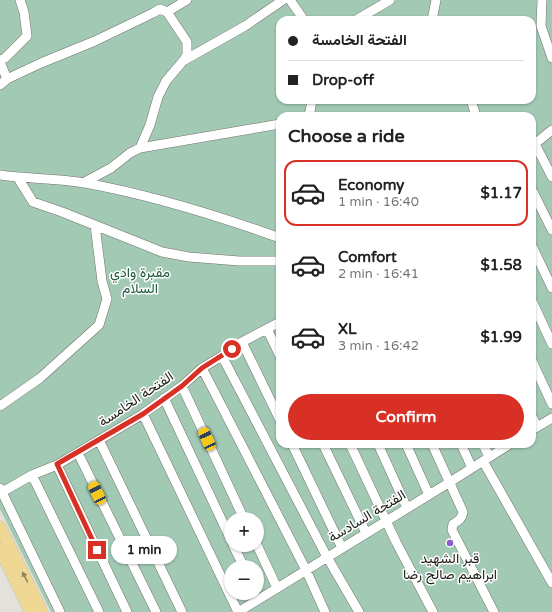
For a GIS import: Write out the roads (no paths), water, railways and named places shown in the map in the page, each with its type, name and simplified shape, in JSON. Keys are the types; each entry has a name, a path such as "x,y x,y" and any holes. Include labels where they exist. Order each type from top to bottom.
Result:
{"main road":[{"path":"0,527 42,612"},
{"path":"0,548 31,612"}],"street":[{"path":"20,0 24,12 27,36 6,58 0,61 3,82 41,63 95,41 153,13 161,7 186,0"},
{"path":"183,61 245,26 283,0"},
{"path":"290,0 301,16"},
{"path":"363,16 390,0"},
{"path":"433,16 436,0"},
{"path":"542,0 536,27 552,58"},
{"path":"140,148 150,125 158,96 166,81 187,55 187,42 161,7"},
{"path":"83,183 111,168 130,153 140,148 276,125"},
{"path":"536,143 552,130"},
{"path":"536,150 552,177"},
{"path":"0,175 18,178 83,183 156,198 241,224 276,237"},
{"path":"18,178 33,202 162,252 189,257 239,261 276,261"},
{"path":"536,198 552,230"},
{"path":"0,406 40,378 99,325 107,299 102,281 94,225"},
{"path":"536,254 552,288"},
{"path":"536,310 552,344"},
{"name":"الفتحة الخامسة","path":"1,490 78,453 143,414 182,386 202,368 242,342 276,324"},
{"path":"267,329 276,348"},
{"path":"242,342 276,412"},
{"path":"222,356 328,557 359,612"},
{"path":"202,368 306,570 325,612"},
{"path":"536,370 552,404"},
{"path":"182,386 241,512"},
{"path":"164,398 224,525"},
{"path":"143,414 238,612"},
{"path":"536,428 552,418"},
{"path":"99,440 182,612"},
{"path":"294,448 342,548"},
{"path":"325,448 366,533"},
{"path":"352,448 396,542 433,612"},
{"path":"380,448 407,508"},
{"path":"408,448 429,495"},
{"path":"434,448 462,512 462,516 453,524 452,530 494,612"},
{"path":"463,448 472,468"},
{"path":"484,448 486,459 552,583"},
{"name":"الفتحة السادسة","path":"264,593 277,588 504,448"},
{"path":"78,453 156,612"},
{"path":"57,464 128,612"},
{"path":"32,476 99,612"},
{"path":"1,490 60,612"},
{"path":"259,552 277,588"},
{"name":"الفتحة السادسة","path":"238,612 252,600"}],"place":[{"name":"قبر الشهيد ابراهيم صالح رضا","path":"450,543"}],"park label":[{"name":"مقبرة وادي السلام","path":"140,280"}]}
